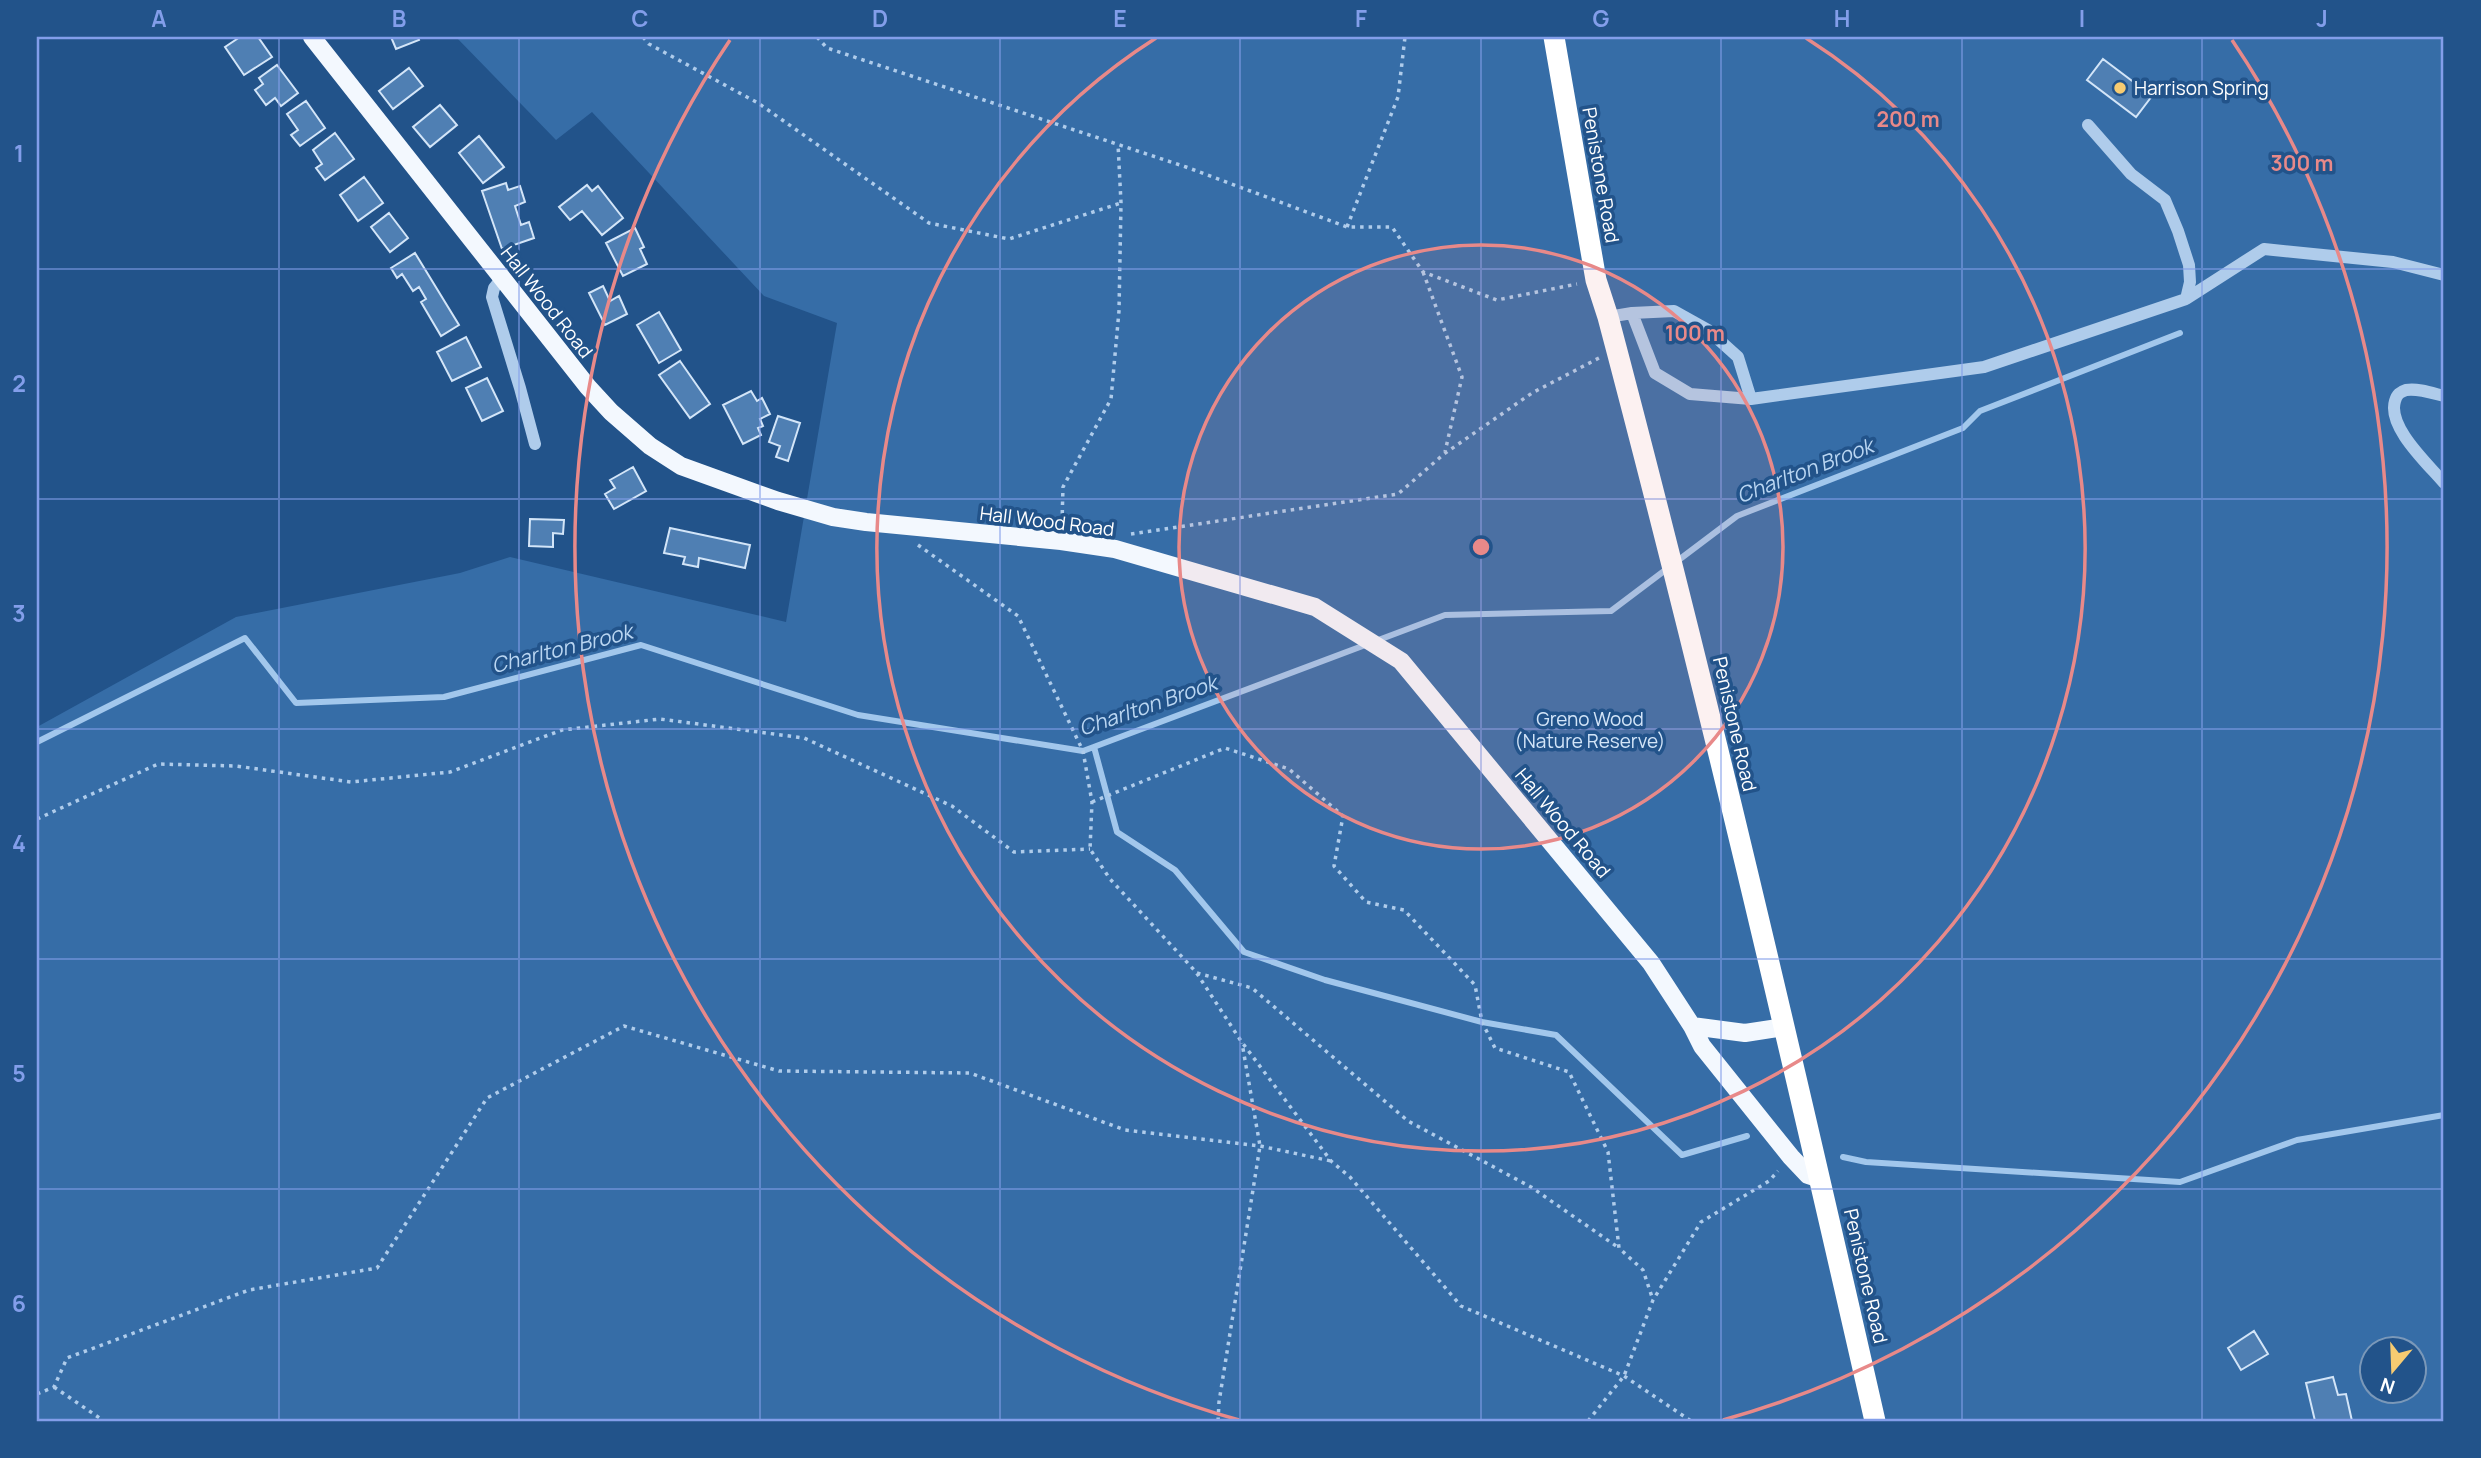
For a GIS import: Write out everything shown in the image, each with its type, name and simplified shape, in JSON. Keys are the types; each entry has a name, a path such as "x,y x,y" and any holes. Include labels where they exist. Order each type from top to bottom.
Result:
{"highway":[{"name":"Penistone Road","path":"1554,37 1596,280 1617,349 1670,552 1875,1421"}],"main road":[{"name":"Hall Wood Road","path":"312,37 587,387 650,446 681,466 778,501 833,517 1115,549 1315,607 1401,661 1651,963 1702,1046 1791,1157 1808,1175 1820,1179"},
{"path":"1692,1026 1745,1033 1784,1027"}],"lane":[{"path":"2088,125 2131,173 2165,201 2189,265 2190,282 2186,299"},
{"path":"1632,313 1655,373 1690,394 1751,399 1984,367 2186,299 2264,248 2393,262 2444,275"},
{"path":"502,278 494,288 492,297 534,444"},
{"path":"1608,317 1674,311 1708,330 1738,357 1751,399"},
{"path":"2444,396 2416,390 2403,391 2397,395 2394,404 2395,419 2405,436 2444,484"}],"path":[{"path":"643,37 649,44 758,103 929,223 1009,239 1121,203"},
{"path":"817,37 827,48 1186,167 1347,227 1392,227 1423,272 1462,377 1444,454"},
{"path":"1347,227 1398,97 1405,37"},
{"path":"1061,541 1063,487 1111,399 1119,311 1121,203 1118,144"},
{"path":"1423,272 1497,300 1596,280"},
{"path":"1115,549 1130,534 1398,494 1444,454 1532,393 1617,349"},
{"path":"902,526 921,548 1018,615 1083,751 1092,802 1090,849 1110,879 1196,972 1241,1041 1331,1161 1350,1177 1461,1306 1624,1376 1691,1421"},
{"path":"37,819 158,764 236,766 351,782 450,772 562,730 660,719 804,738 952,806 1013,852 1090,849"},
{"path":"1092,802 1225,748 1289,769 1343,816 1334,866 1366,902 1404,910 1475,985 1482,1022 1495,1048 1569,1072 1608,1152 1619,1248"},
{"path":"1196,972 1252,988 1408,1121 1531,1187 1619,1248 1643,1270 1653,1300"},
{"path":"37,1394 54,1387 67,1358 249,1290 377,1268 487,1098 624,1026 779,1071 970,1073 1125,1130 1260,1146 1331,1161"},
{"path":"1218,1421 1260,1146 1241,1041"},
{"path":"1588,1421 1624,1376 1653,1300 1701,1222 1769,1181 1791,1157"},
{"path":"54,1387 104,1421"}],"green space":[{"name":"Greno Wood (Nature Reserve)","path":"456,37 2444,37 2444,1421 37,1421 37,727 236,617 460,573 510,557 786,622 837,323 764,296 592,112 556,140"}],"building":[{"path":"240,37 258,37 272,57 244,75 225,47"},
{"path":"391,37 418,37 419,40 396,49"},
{"name":"Harrison Spring","path":"2103,59 2152,96 2136,117 2087,80"},
{"path":"277,65 298,93 281,106 275,98 266,105 255,90 263,84 259,78"},
{"path":"409,68 423,86 393,109 379,91"},
{"path":"306,101 325,128 300,146 291,135 298,130 287,114"},
{"path":"440,105 457,125 430,147 413,127"},
{"path":"335,133 354,159 325,180 316,168 322,164 313,150"},
{"path":"479,136 504,167 483,183 459,153"},
{"path":"364,177 383,203 358,221 340,195"},
{"path":"506,183 508,190 520,186 525,202 515,206 521,225 529,222 534,238 502,249 482,191"},
{"path":"587,185 592,191 598,186 623,218 602,235 582,211 570,220 559,207"},
{"path":"389,213 408,238 390,252 371,227"},
{"path":"635,228 644,247 640,249 647,264 623,276 606,243"},
{"path":"415,253 459,325 441,336 421,302 426,299 419,287 413,291 402,274 397,278 391,268"},
{"path":"603,286 610,301 619,296 627,314 605,325 589,293"},
{"path":"659,312 681,350 659,363 637,325"},
{"path":"466,337 481,367 452,381 437,352"},
{"path":"680,361 710,404 690,418 659,375"},
{"path":"487,378 503,411 482,421 466,388"},
{"path":"751,391 757,401 762,398 770,414 760,419 763,426 758,428 761,435 743,444 723,405"},
{"path":"778,416 800,423 788,461 776,457 780,446 769,442"},
{"path":"633,467 646,491 614,509 605,494 615,488 610,480"},
{"path":"530,519 564,520 563,534 553,533 553,547 529,546"},
{"path":"670,528 750,545 745,568 699,558 698,567 683,564 685,557 664,553"},
{"path":"2254,1331 2268,1354 2241,1370 2228,1348"},
{"path":"2333,1377 2338,1395 2346,1394 2352,1421 2315,1421 2306,1383"}],"waterway":[{"name":"Charlton Brook","path":"37,742 245,638 296,703 444,697 641,645 858,715 1083,751 1445,615 1611,611 1737,516 1963,428 1980,411 2180,333"},
{"path":"1094,747 1117,832 1175,870 1244,952 1325,980 1482,1022 1556,1035 1682,1155 1747,1136"},
{"path":"1843,1157 1866,1162 2180,1182 2297,1140 2444,1115"}],"place":[{"name":"Harrison Spring","path":"2120,88"}]}
